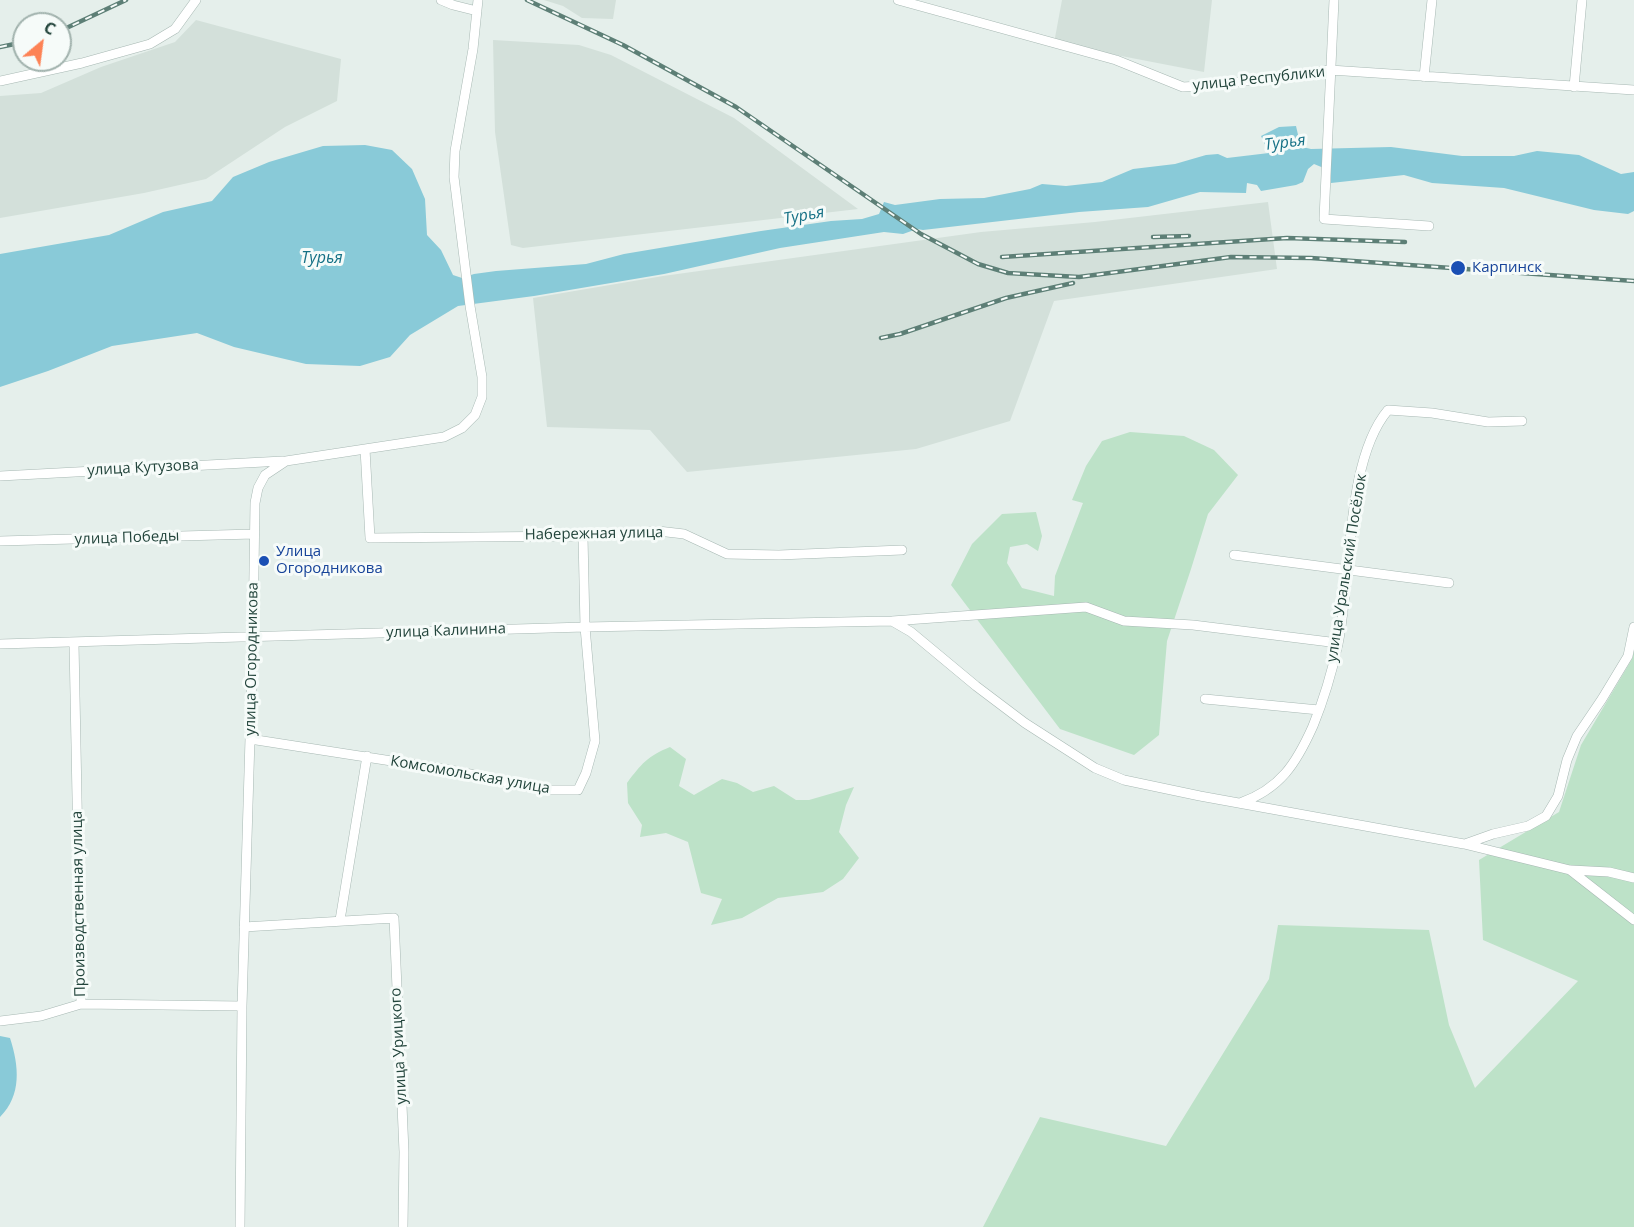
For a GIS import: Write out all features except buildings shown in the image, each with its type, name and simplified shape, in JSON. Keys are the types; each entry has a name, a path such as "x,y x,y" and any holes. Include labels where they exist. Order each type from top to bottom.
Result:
{"street":[{"path":"0,81 82,63 150,44 176,28 196,0"},
{"path":"441,0 477,11"},
{"name":"улица Огородникова","path":"240,1227 242,1006 254,534 258,488 264,475 286,461 444,437 462,428 475,415 482,397 482,376 470,306 454,177 455,151 473,49 478,0"},
{"name":"улица Республики","path":"898,0 1116,60 1183,87 1330,70 1634,90"},
{"path":"1334,0 1324,219 1430,226"},
{"path":"1424,77 1432,0"},
{"path":"1574,87 1582,0"},
{"name":"улица Уральский Посёлок","path":"1238,803 1257,797 1284,776 1309,735 1324,701 1338,643 1358,482 1366,452 1378,422 1388,410 1432,413 1488,422 1522,421"},
{"name":"Набережная улица","path":"365,449 370,538 583,536 658,531 684,534 727,554 779,555 902,550"},
{"name":"улица Кутузова","path":"0,476 286,461"},
{"name":"улица Победы","path":"0,541 254,534"},
{"name":"Комсомольская улица","path":"250,739 456,771 544,790 579,790 595,741 585,627 583,536"},
{"path":"1234,555 1449,583"},
{"name":"улица Калинина","path":"0,644 585,627 892,621 1086,607 1124,621 1193,625 1338,643"},
{"path":"892,621 911,632 976,687 1025,723 1095,768 1124,780 1464,844 1570,870 1609,872 1634,878"},
{"path":"1464,844 1528,826 1546,816 1558,796 1576,736 1628,656 1634,627"},
{"name":"Производственная улица","path":"74,643 81,1004 242,1006"},
{"path":"1205,699 1319,710"},
{"path":"340,920 368,756"},
{"path":"1570,870 1634,920"},
{"name":"улица Урицкого","path":"244,927 394,918 404,1152 402,1227"},
{"path":"0,1021 41,1016 81,1004"}],"shaded area":[{"path":"544,0 616,0 613,19 582,18 563,6"},
{"path":"1062,0 1212,0 1204,72 1054,43"},
{"path":"196,20 341,59 337,101 285,127 206,179 144,193 0,218 0,96 41,93 101,67 175,42"},
{"path":"493,40 579,45 611,55 734,118 858,209 523,248 511,245 495,132"},
{"path":"1268,202 1277,269 1054,301 1010,421 916,449 687,472 650,430 547,427 533,298 663,276 981,232 1095,222"}],"green space":[{"path":"1130,432 1184,436 1214,450 1238,475 1208,514 1167,641 1159,735 1134,755 1060,729 951,585 972,544 1002,514 1036,512 1042,536 1038,551 1027,544 1010,547 1007,563 1022,588 1054,596 1055,576 1083,503 1072,500 1086,466 1102,441"},
{"path":"1634,650 1634,1227 983,1227 1040,1117 1166,1146 1269,979 1278,925 1429,930 1449,1025 1475,1088 1578,981 1483,940 1479,860 1559,812 1581,745 1632,659"},
{"path":"670,747 686,759 679,786 694,795 722,779 737,783 753,792 774,786 796,800 809,800 854,787 846,805 839,832 859,858 843,879 823,892 778,898 742,918 711,925 722,899 701,893 688,842 666,833 640,837 642,825 628,803 627,783 632,776 650,757"}],"water":[{"name":"Турья","path":"1296,126 1298,146 1311,149 1391,147 1462,156 1514,156 1537,151 1579,155 1621,174 1634,172 1634,211 1628,214 1594,210 1504,188 1432,183 1404,175 1331,183 1331,171 1314,164 1308,169 1303,182 1261,191 1257,185 1247,183 1246,193 1200,192 1148,207 917,229 903,234 884,232 780,248 664,274 458,306 410,335 390,357 360,366 306,364 234,347 197,333 112,346 0,387 0,254 109,235 163,212 212,201 233,177 269,162 323,146 365,145 392,150 412,169 425,199 427,235 441,250 453,275 462,278 496,271 586,264 624,254 761,231 862,219 879,214 884,202 895,205 940,199 984,198 1030,189 1042,184 1066,186 1102,182 1133,169 1175,164 1206,155 1218,154 1227,158 1269,153 1261,136 1279,127"},
{"path":"0,1036 10,1038 17,1080 12,1099 0,1117"}],"railway":[{"path":"72,25 126,0"},
{"path":"527,0 623,45 736,107 921,234 978,264 1008,273 1079,277 1231,257 1311,258 1634,281"},
{"path":"0,47 12,44"},
{"path":"1153,237 1189,236"},
{"path":"1002,257 1287,238 1405,242"},
{"path":"881,338 900,334 1006,298 1073,283"}],"place":[{"name":"Карпинск","path":"1458,268"},
{"name":"Улица Огородникова","path":"264,561"}]}
